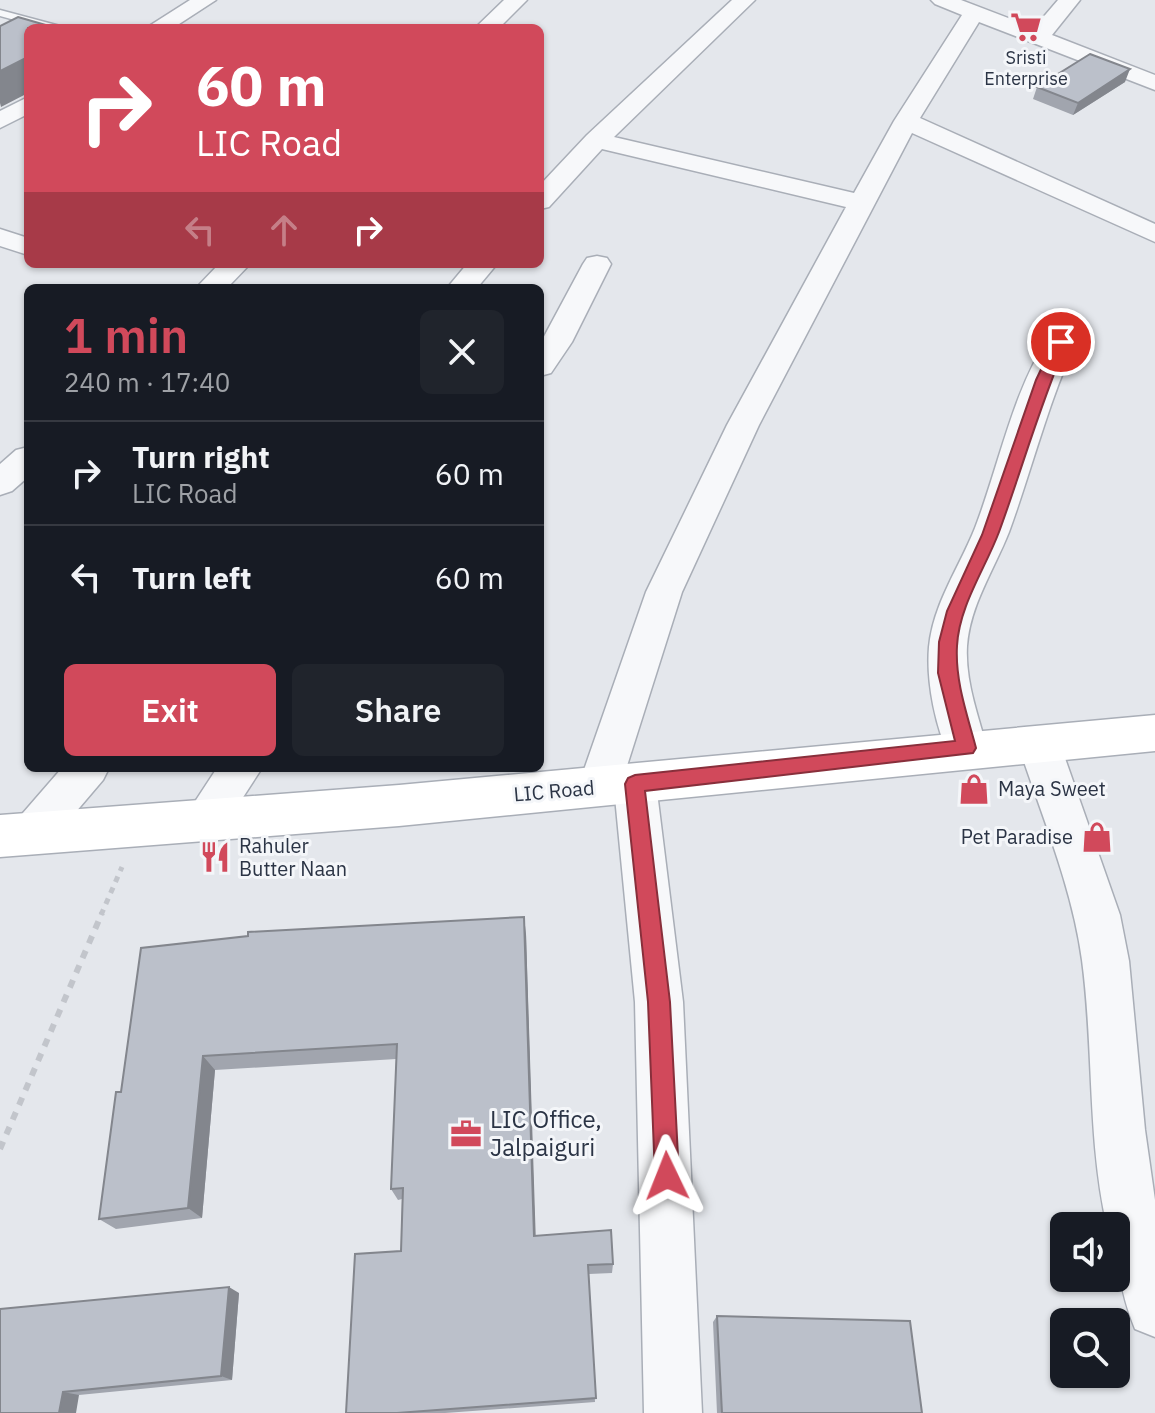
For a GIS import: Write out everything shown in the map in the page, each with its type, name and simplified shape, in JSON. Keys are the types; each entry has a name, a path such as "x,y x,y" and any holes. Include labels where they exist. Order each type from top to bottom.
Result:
{"main road":[{"name":"LIC Road","path":"16,835 203,823 617,785 966,748 1155,733"}],"street":[{"path":"164,24 205,0"},
{"path":"490,24 516,0"},
{"path":"544,197 596,140 744,0"},
{"path":"942,0 1144,78 1155,57"},
{"path":"1038,38 1069,0"},
{"path":"673,1413 659,1002 617,785 664,592 743,425 906,121 974,13"},
{"path":"906,121 1155,234"},
{"path":"596,140 862,203"},
{"path":"0,237 24,246"},
{"path":"544,360 557,342 597,264"},
{"path":"214,284 232,268"},
{"path":"465,284 479,268"},
{"path":"966,748 947,673 948,642 956,611 986,545 1044,380 1061,342"},
{"path":"0,483 24,462"},
{"path":"1039,744 1097,915 1106,961 1119,1130 1129,1205 1155,1309"},
{"path":"16,835 84,772"},
{"path":"203,823 238,772"}],"lane":[{"path":"0,13 41,24"}],"path":[{"path":"0,1149 138,827"}],"building":[{"path":"18,17 42,24 24,24 24,59 0,71 0,26"},
{"path":"1090,54 1130,69 1078,103 1037,87"},
{"name":"LIC Office, Jalpaiguri","path":"524,917 534,1236 611,1230 613,1264 588,1265 596,1398 397,1413 346,1413 355,1254 401,1251 403,1188 391,1189 397,1044 203,1056 188,1208 99,1219 116,1092 121,1092 141,948 248,936 248,932"},
{"path":"229,1287 221,1376 63,1392 59,1413 0,1413 0,1309"},
{"path":"717,1316 910,1321 922,1413 722,1413"}],"place":[{"name":"Sristi Enterprise","path":"1026,27"},
{"name":"Maya Sweet","path":"974,789"},
{"name":"Pet Paradise","path":"1097,837"},
{"name":"Rahuler Butter Naan","path":"215,857"},
{"name":"LIC Office, Jalpaiguri","path":"466,1134"}],"route":[{"path":"667,1176 659,1002 635,784 966,748 947,673 948,642 956,611 978,566 1044,380 1061,342"}]}
